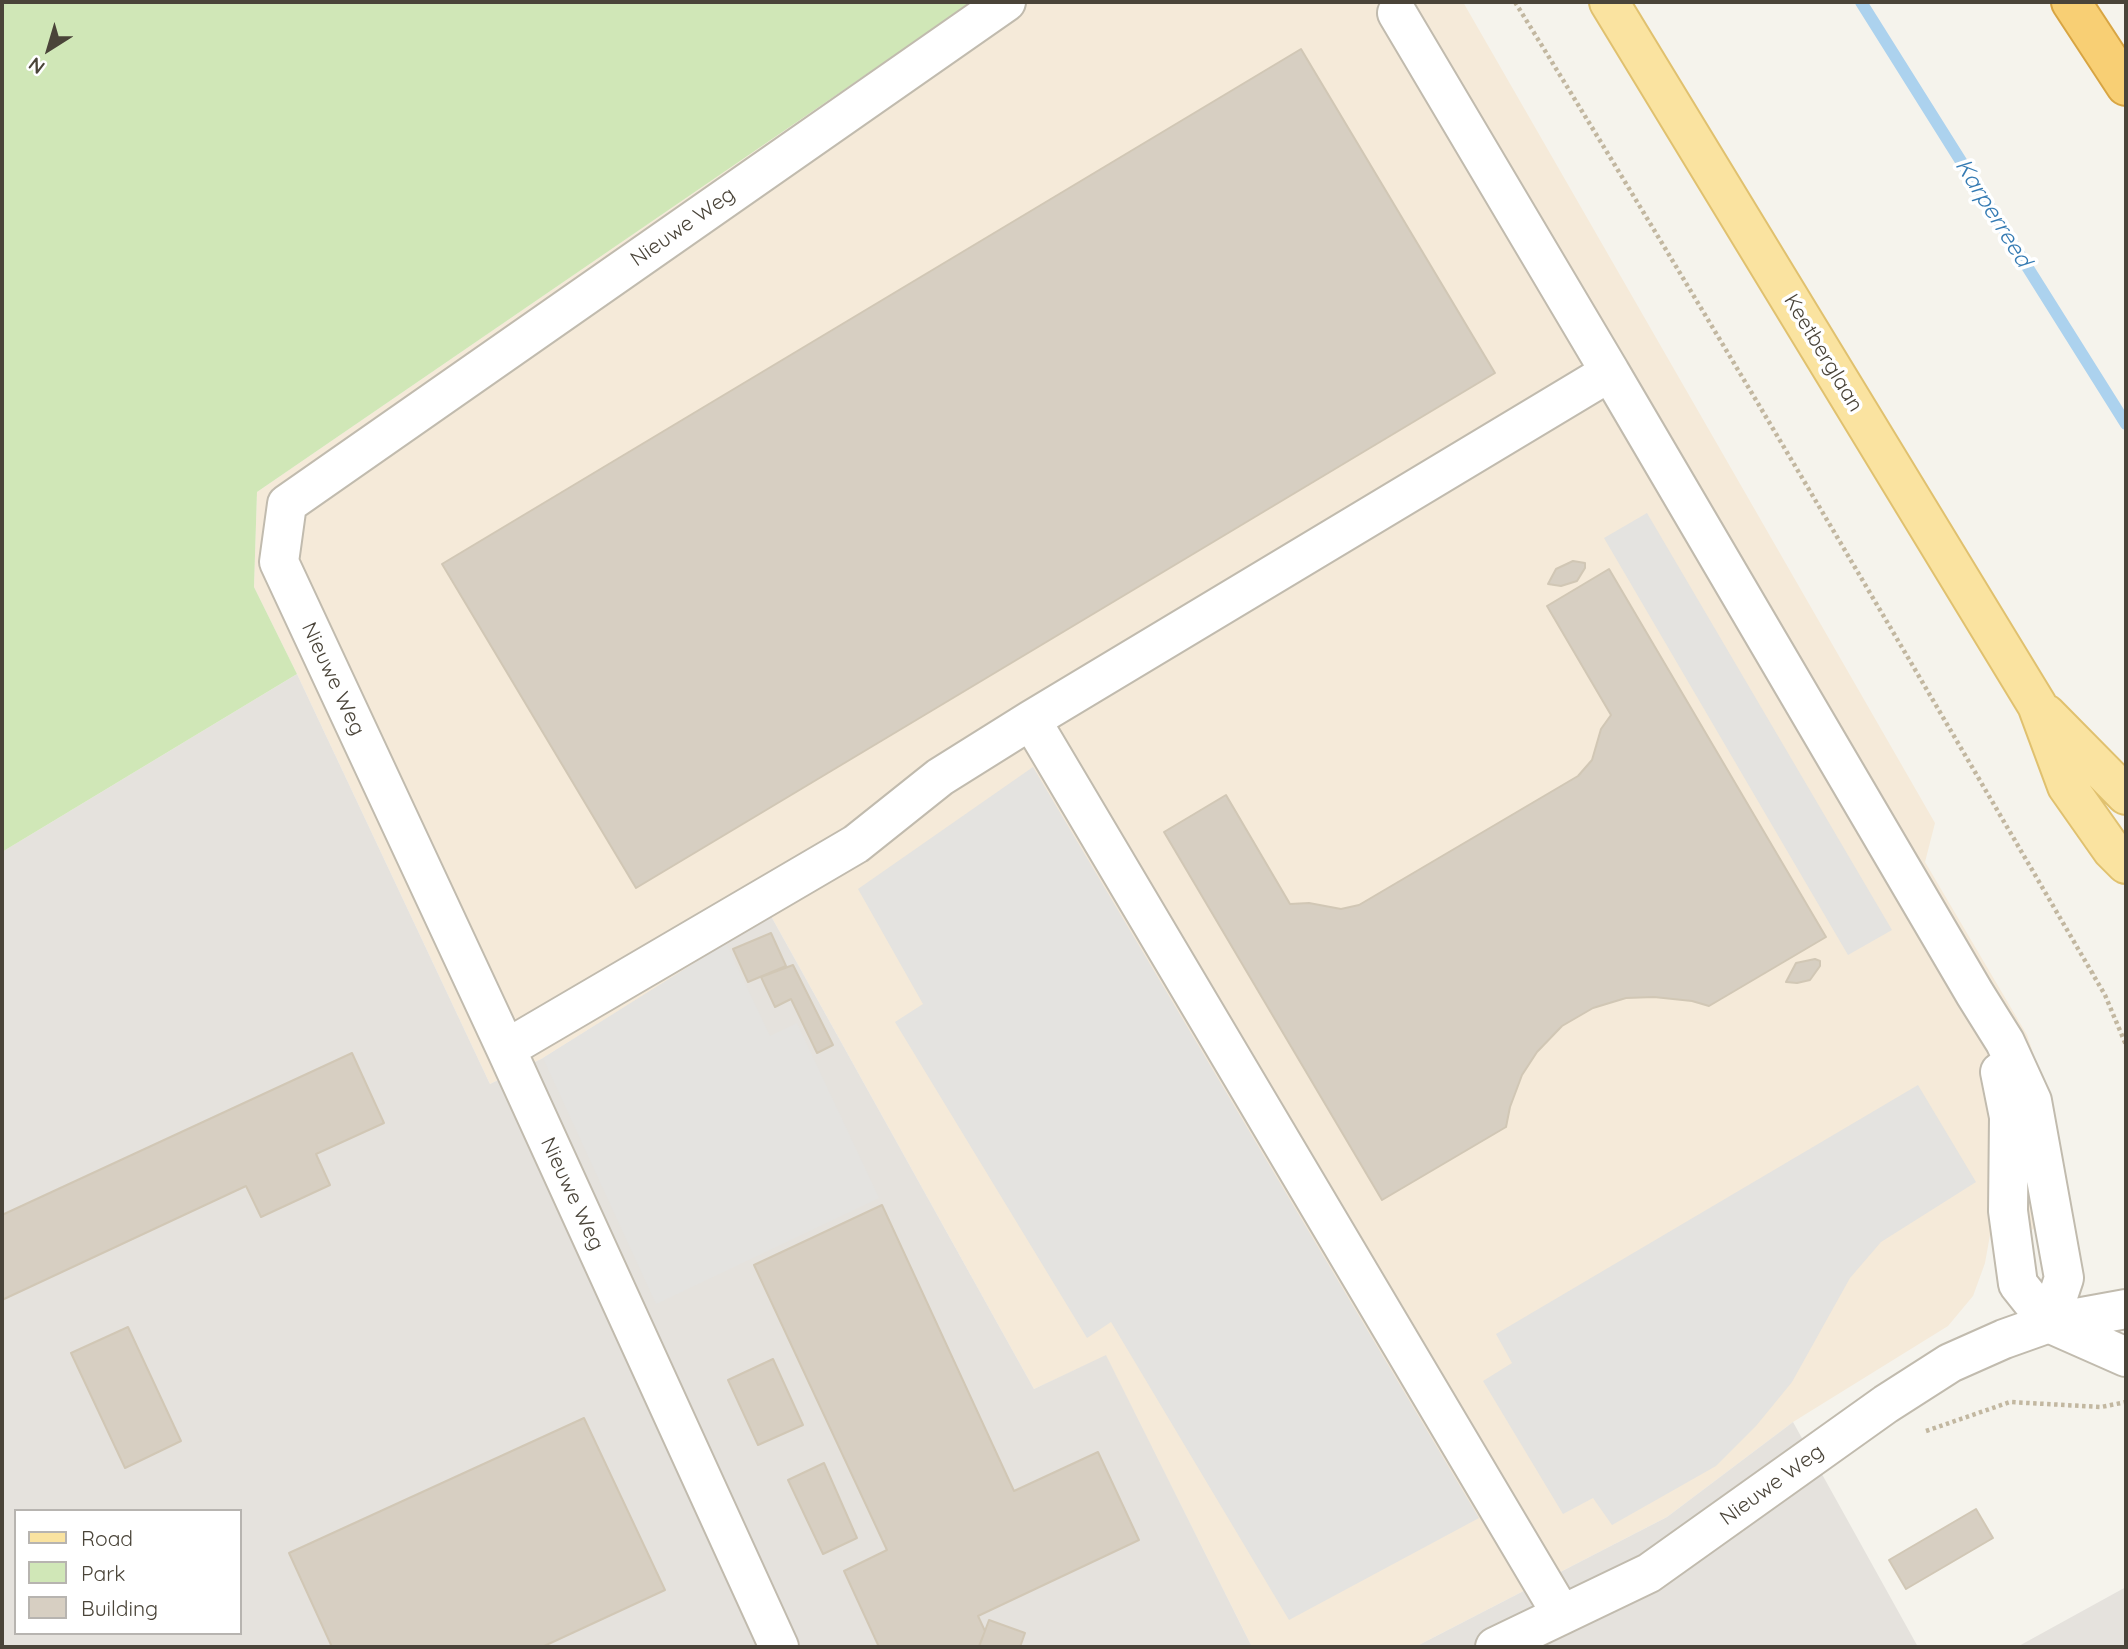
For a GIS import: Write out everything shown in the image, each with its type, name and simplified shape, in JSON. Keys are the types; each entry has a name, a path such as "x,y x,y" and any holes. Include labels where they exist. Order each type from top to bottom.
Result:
{"highway":[{"path":"2071,2 2126,86"}],"main road":[{"name":"Keetberglaan","path":"1609,2 2037,705 2067,786 2112,850 2126,864"},
{"name":"Keetberglaan","path":"2037,705 2126,795"}],"street":[{"name":"Nieuwe Weg","path":"779,1647 506,1049 279,562 287,504 1006,2"},
{"path":"1396,13 1611,372 1975,994 1997,1057 2009,1116 2008,1211 2018,1284 2049,1323 2126,1357"},
{"path":"506,1049 856,844 940,777 1031,720 1611,372"},
{"path":"1031,720 1562,1615"},
{"name":"Nieuwe Weg","path":"1495,1647 1649,1573 1886,1404 1950,1363 2049,1323 2126,1309"}],"path":[{"path":"1515,2 1666,247 1890,625 2105,995 2126,1045"},
{"path":"1918,1435 2010,1402 2101,1407 2126,1402"}],"shaded area":[{"path":"972,2 1463,2 1935,823 1925,862 2027,1035 2046,1090 2074,1224 1990,1235 1985,1263 1973,1296 1948,1326 1793,1422 1667,1517 1415,1647 1252,1647 1106,1356 1034,1389 771,916 543,1058 490,1084 254,587 257,492"},
{"path":"1647,513 1892,930 1848,955 1604,538"},
{"path":"297,674 490,1084 543,1058 771,916 1034,1389 1106,1355 1252,1647 2,1647 2,852"},
{"path":"1033,767 1479,1518 1289,1620 1111,1322 1087,1338 895,1022 923,1004 858,889"},
{"path":"726,943 770,1036 797,1023 879,1198 656,1304 543,1058"},
{"path":"1918,1085 1976,1182 1881,1242 1850,1278 1792,1382 1756,1426 1716,1466 1612,1525 1593,1498 1563,1514 1483,1381 1512,1363 1496,1334"},
{"path":"1793,1422 1918,1647 1415,1647 1667,1517"},
{"path":"2126,1587 2126,1647 2017,1647"}],"green space":[{"path":"2,2 972,2 257,492 254,587 297,674 2,852"}],"building":[{"path":"1301,49 1495,373 636,888 442,564"},
{"path":"1573,561 1585,563 1577,581 1561,586 1548,584 1556,569"},
{"path":"1609,569 1826,937 1709,1006 1692,1001 1654,997 1626,998 1593,1008 1562,1026 1537,1052 1522,1075 1506,1127 1382,1200 1164,832 1226,795 1290,904 1309,903 1341,909 1359,905 1578,776 1592,760 1601,729 1611,715 1547,606"},
{"path":"771,933 786,966 748,982 733,949"},
{"path":"1815,959 1820,961 1820,966 1810,980 1786,982 1796,963"},
{"path":"793,965 833,1045 817,1053 791,999 775,1007 761,977"},
{"path":"352,1053 384,1123 316,1154 330,1185 261,1217 246,1186 2,1300 2,1215"},
{"path":"882,1205 1014,1491 1098,1452 1139,1540 978,1616 985,1631 979,1646 976,1647 879,1647 844,1571 887,1550 754,1265"},
{"path":"128,1327 181,1441 125,1468 71,1353"},
{"path":"773,1359 803,1425 758,1445 728,1380"},
{"path":"584,1418 665,1590 542,1647 332,1647 289,1553"},
{"path":"824,1463 857,1538 823,1554 788,1480"},
{"path":"1976,1509 1993,1538 1906,1589 1889,1560"},
{"path":"989,1620 1025,1633 1020,1647 979,1647"}],"waterway":[{"name":"Karperreed","path":"1861,2 2126,424"}]}
